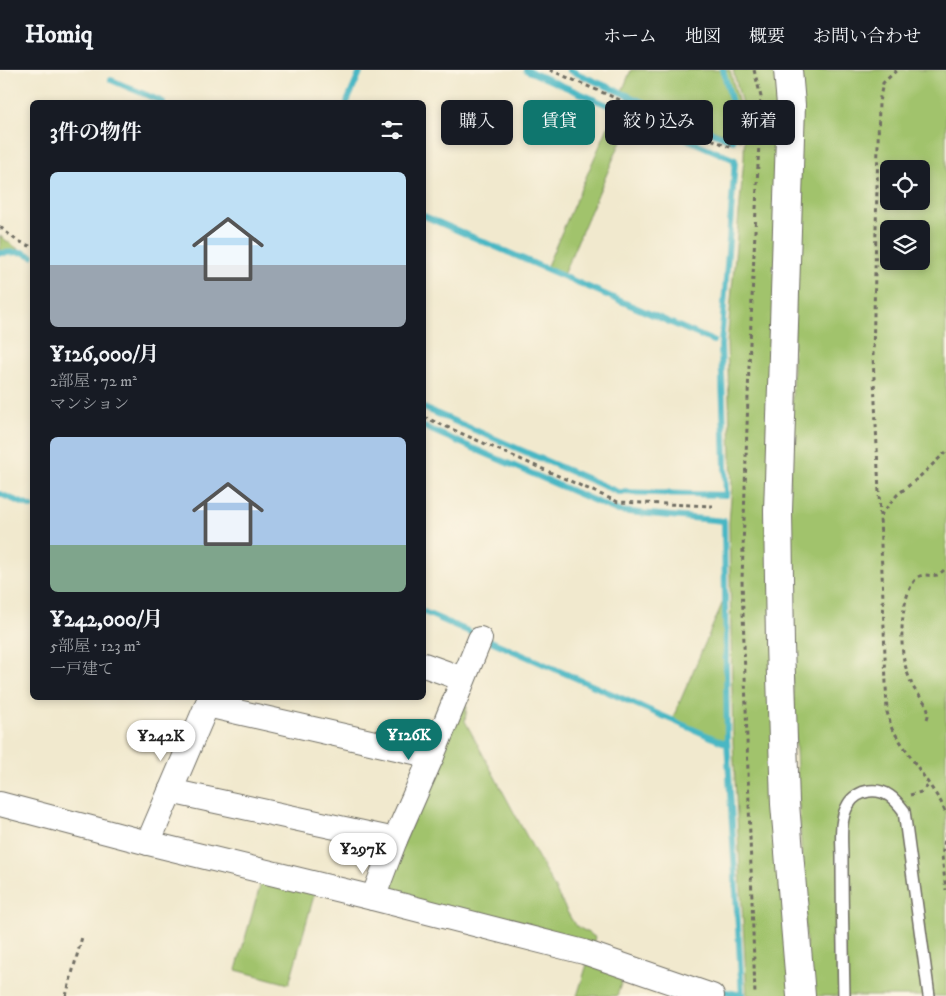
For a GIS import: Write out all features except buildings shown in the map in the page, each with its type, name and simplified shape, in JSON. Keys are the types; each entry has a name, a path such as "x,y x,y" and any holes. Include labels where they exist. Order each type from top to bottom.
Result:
{"street":[{"path":"788,70 791,105 778,511 780,644 785,804 802,996"},
{"path":"373,898 394,840 432,756 480,639"},
{"path":"426,667 463,679"},
{"path":"148,843 209,701 432,756"},
{"path":"170,791 394,840"},
{"path":"0,804 584,952 712,996"}],"lane":[{"path":"844,996 842,878 844,816 848,804 858,794 868,791 878,791 887,794 904,811 929,996"}],"path":[{"path":"550,70 732,148"},
{"path":"754,70 762,97 749,366 742,580 755,996"},
{"path":"897,70 884,83 879,102 873,329 887,712 892,729 941,802 946,814"},
{"path":"0,227 16,240 30,246"},
{"path":"426,418 618,502 713,506"},
{"path":"880,516 897,495 946,452"},
{"path":"927,719 929,714 926,705 914,689 905,667 901,640 905,605 912,584 917,578 924,574 938,574 946,568"},
{"path":"895,800 921,792 929,785"},
{"path":"946,833 942,856 946,890"},
{"path":"66,996 82,937"}],"green space":[{"path":"631,70 730,70 738,100 723,100 723,133 713,130 713,100 635,100 621,94"},
{"path":"733,70 776,70 782,100 741,100"},
{"path":"803,70 946,70 946,996 811,996 806,944 787,575 800,117"},
{"path":"605,134 605,145 619,145 563,275 546,268"},
{"path":"744,145 783,145 793,996 747,996 733,743 729,523 732,485 727,343"},
{"path":"0,236 22,252 0,253"},
{"path":"725,597 727,740 718,741 672,720"},
{"path":"462,704 467,707 465,721 570,917 575,925 595,937 592,947 382,894"},
{"path":"262,879 315,892 289,984 236,970"},
{"path":"589,958 625,971 617,996 577,996"}],"waterway":[{"path":"348,100 361,70"},
{"path":"426,409 618,492 726,495 721,345 735,160 526,70"},
{"path":"569,70 733,141 734,110 723,70"},
{"path":"111,80 158,100"},
{"path":"426,217 713,341"},
{"path":"0,253 22,252 30,255"},
{"path":"426,428 618,511 724,521 727,740 742,995 716,990"},
{"path":"0,494 30,506"},
{"path":"426,613 727,744"}]}
